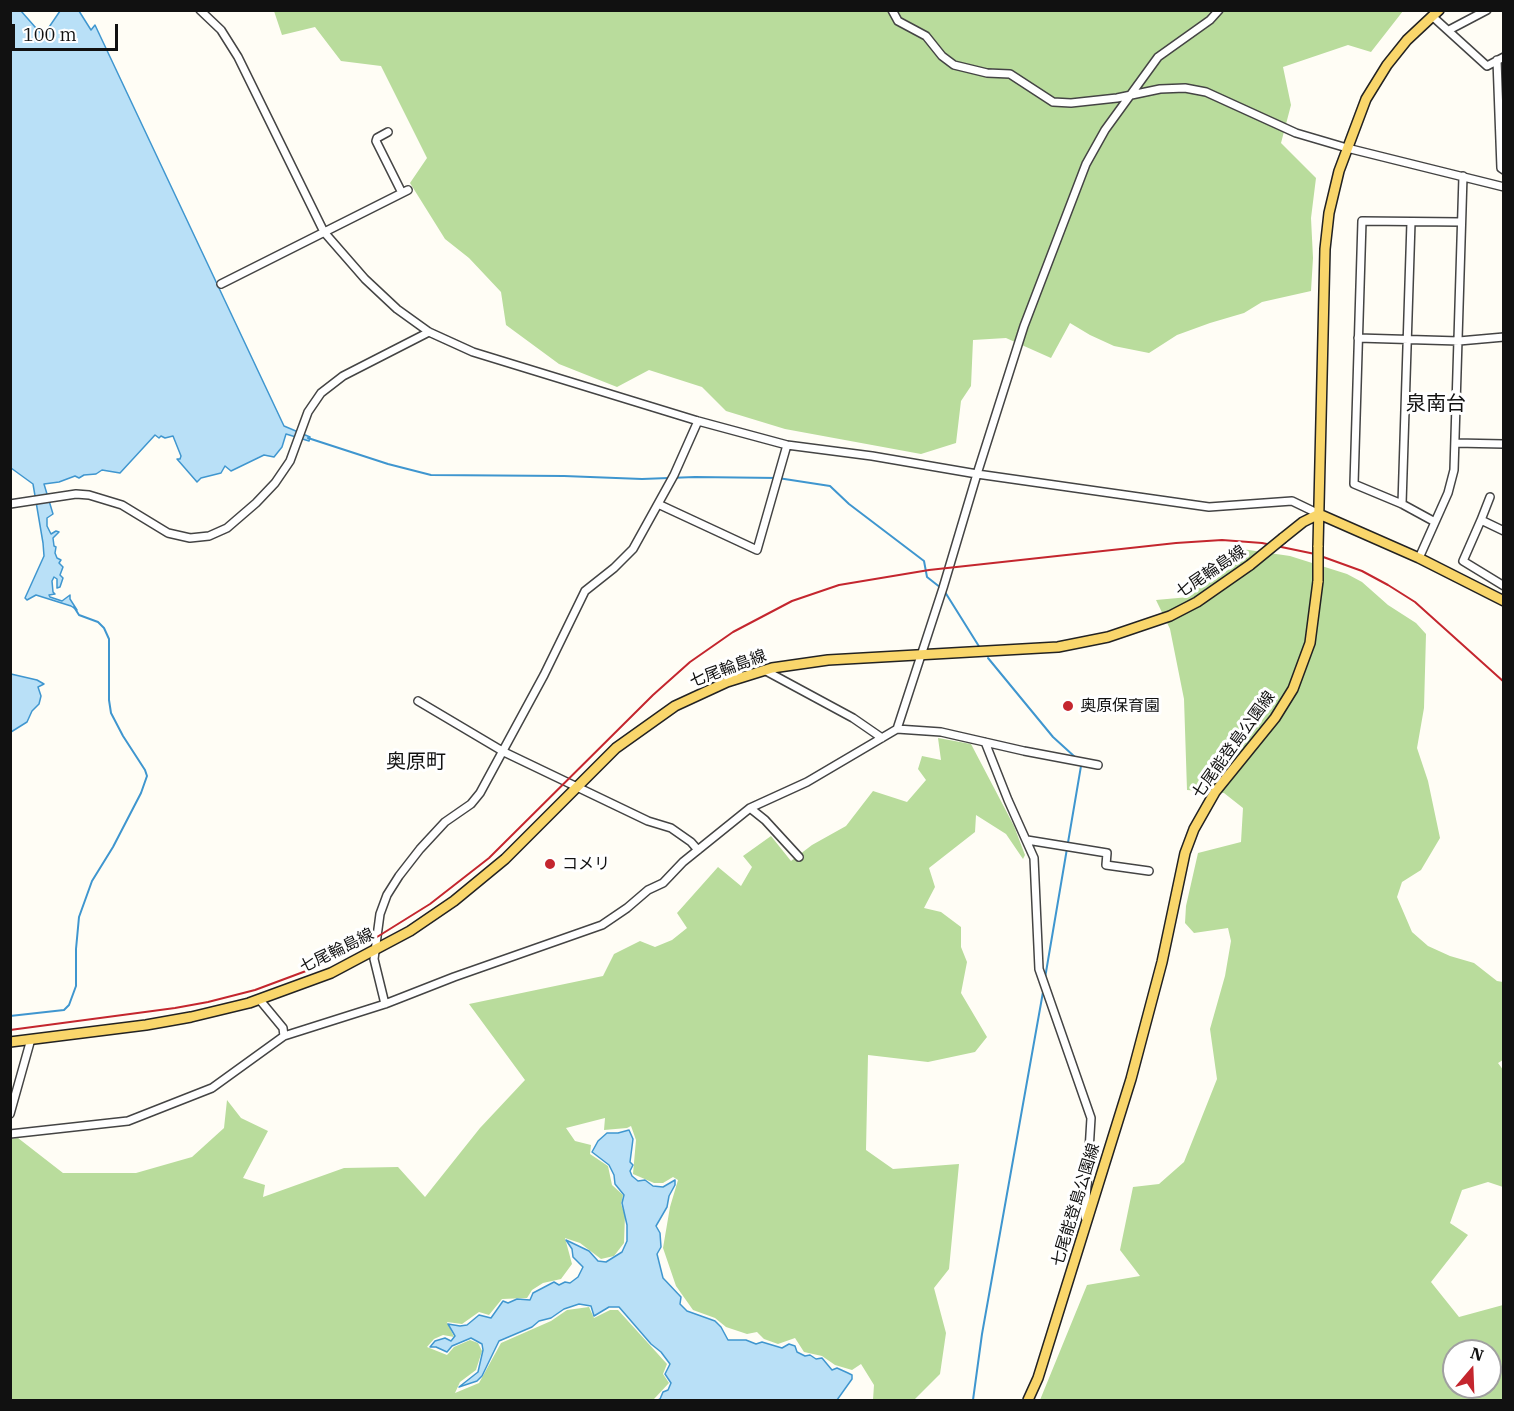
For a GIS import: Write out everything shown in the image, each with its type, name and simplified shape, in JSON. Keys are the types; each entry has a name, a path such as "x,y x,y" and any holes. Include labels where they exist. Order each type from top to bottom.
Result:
{"main road":[{"name":"七尾能登島公園線","path":"1028,1401 1041,1368 1131,1079 1162,962 1188,845 1194,829 1215,792 1275,718 1293,689 1311,637 1318,581 1325,249 1329,213 1339,171 1366,99 1387,65 1407,40 1436,13"},
{"name":"七尾輪島線","path":"10,1042 191,1017 259,999 331,973 377,950 431,917 490,872 615,748 675,706 727,682 766,670 828,660 1058,647 1108,637 1170,616 1197,602 1250,565 1303,522 1319,514"},
{"path":"1319,514 1419,558 1503,601"}],"street":[{"path":"200,10 221,30 238,57 324,232 365,279 398,309 429,332 472,352 698,422 787,445 1209,507 1292,501 1319,514"},
{"path":"892,10 898,21 926,36 942,56 954,64 987,73 1010,74 1053,102 1071,103 1117,98 1160,89 1185,88 1206,92 1296,133 1503,187"},
{"path":"897,729 1024,326 1086,164 1105,130 1158,57 1210,20 1219,10"},
{"path":"1449,30 1488,10"},
{"path":"1436,13 1449,30 1487,66 1500,58"},
{"path":"1500,58 1501,168 1503,170"},
{"path":"221,284 405,192 376,141 376,138 388,132"},
{"path":"1419,558 1448,493 1454,470 1463,176"},
{"path":"1435,522 1402,504 1354,484 1362,220 1461,222"},
{"path":"1402,504 1411,222"},
{"path":"10,504 76,494 109,500 122,505 168,533 190,538 209,536 227,528 275,483 297,443 308,412 321,393 343,376 429,332"},
{"path":"1358,338 1459,341 1503,337"},
{"path":"385,1004 374,959 380,914 387,895 420,849 445,822 471,804 480,793 504,752 585,591 633,549 674,475 698,422"},
{"path":"1455,443 1503,444"},
{"path":"658,504 757,550 787,445"},
{"path":"1490,498 1463,561 1503,586"},
{"path":"1481,520 1503,531"},
{"path":"766,670 853,718 882,738"},
{"path":"418,701 504,752 648,821 671,828 698,850"},
{"path":"10,1134 128,1121 212,1088 284,1036 385,1004 602,925 648,890 663,883 682,862 750,808 807,782 897,729 941,732 1098,765"},
{"path":"985,742 1034,858 1039,969 1091,1118 1084,1228"},
{"path":"750,808 765,820 799,857"},
{"path":"1027,840 1107,853 1106,865 1149,871"},
{"path":"259,999 283,1028 284,1036"},
{"path":"10,1114 31,1039"}],"green space":[{"path":"274,11 1403,11 1371,52 1348,45 1283,67 1291,105 1281,143 1316,178 1311,218 1313,258 1311,291 1262,302 1244,313 1177,335 1149,353 1114,346 1070,323 1051,358 1006,338 973,340 971,386 961,401 956,443 921,454 785,429 726,411 702,387 649,370 617,387 559,364 506,325 501,292 469,258 445,239 410,183 427,158 381,66 341,61 315,27 282,35"},
{"path":"1242,549 1290,556 1347,574 1362,582 1388,605 1416,623 1426,634 1424,708 1417,748 1428,781 1440,838 1421,870 1402,882 1397,897 1412,932 1428,946 1474,963 1497,981 1503,982 1503,1060 1498,1063 1504,1071 1503,1187 1488,1182 1462,1190 1450,1223 1468,1235 1431,1282 1459,1317 1503,1305 1503,1400 1040,1400 1087,1285 1140,1276 1120,1250 1133,1187 1159,1184 1184,1162 1217,1079 1210,1029 1225,976 1231,941 1228,928 1194,933 1185,923 1186,906 1198,853 1241,842 1243,808 1224,793 1187,790 1184,699 1170,629 1156,600 1189,597 1197,577 1211,561"},
{"path":"938,738 971,744 1014,826 1025,855 1023,859 1006,834 976,815 975,832 929,868 935,887 924,908 941,912 961,927 961,947 967,962 961,993 987,1037 975,1052 928,1062 868,1055 866,1150 893,1169 959,1164 949,1269 934,1288 946,1333 940,1374 914,1400 873,1400 874,1385 861,1364 852,1370 835,1365 822,1356 804,1352 795,1338 778,1344 764,1339 757,1332 747,1334 726,1327 715,1318 693,1310 676,1286 663,1248 670,1207 678,1180 673,1177 663,1183 654,1183 633,1174 636,1140 631,1126 604,1130 605,1118 566,1128 575,1141 591,1145 590,1154 608,1166 612,1185 623,1195 621,1204 625,1215 624,1243 614,1256 601,1259 580,1243 565,1238 572,1264 561,1279 543,1283 532,1290 527,1298 502,1299 489,1315 479,1312 462,1324 447,1322 454,1337 443,1335 434,1339 427,1347 447,1355 454,1347 470,1340 478,1343 482,1351 476,1370 460,1382 455,1393 479,1383 501,1343 551,1321 567,1310 589,1307 594,1318 610,1310 618,1310 667,1364 663,1374 669,1383 654,1399 11,1400 10,1139 18,1138 63,1173 136,1173 192,1157 224,1128 227,1100 241,1118 268,1131 243,1178 265,1185 263,1197 344,1168 398,1167 425,1197 480,1128 525,1080 469,1004 603,976 614,954 640,941 655,947 672,940 687,928 677,913 718,867 741,886 752,867 743,856 771,836 791,861 812,845 846,826 873,791 907,802 926,780 918,769 922,756 941,760"}],"water":[{"path":"11,11 21,11 43,36 60,11 79,11 91,30 95,25 284,426 310,437 309,441 286,434 282,447 274,457 264,455 231,471 225,466 221,473 201,478 197,482 177,459 181,456 173,436 159,438 155,435 120,473 102,470 96,474 79,478 75,476 59,482 44,484 53,514 47,518 47,526 51,534 59,532 53,538 55,553 63,567 60,587 57,588 57,579 54,577 52,581 55,594 49,595 62,601 70,595 77,610 36,595 27,600 25,598 44,556 33,484 11,468"},
{"path":"11,674 44,684 38,687 41,696 39,704 32,711 27,722 11,732"},
{"path":"629,1130 633,1139 630,1162 633,1165 630,1171 632,1176 638,1181 645,1180 653,1186 663,1187 675,1180 667,1207 656,1226 660,1233 661,1247 657,1254 663,1278 681,1297 680,1304 687,1311 715,1321 728,1340 746,1340 756,1344 762,1342 782,1348 789,1344 795,1346 797,1352 805,1356 822,1358 832,1370 837,1368 852,1375 852,1379 837,1400 658,1400 663,1392 668,1390 671,1383 665,1374 670,1364 661,1352 651,1344 619,1307 609,1307 594,1316 591,1306 579,1304 499,1341 482,1376 477,1381 459,1387 478,1372 483,1350 482,1344 471,1338 452,1346 447,1352 430,1347 435,1341 445,1338 451,1341 455,1336 448,1324 467,1325 479,1315 491,1318 503,1301 508,1303 517,1299 530,1300 533,1293 554,1282 559,1285 565,1282 570,1283 578,1277 583,1267 573,1257 572,1249 566,1240 589,1251 598,1261 606,1262 622,1252 627,1241 627,1225 622,1203 624,1195 615,1184 609,1165 592,1152 598,1141 607,1133"}],"waterway":[{"path":"308,438 388,464 431,475 642,479 778,478 830,486 849,504 924,561 927,577 941,588"},
{"path":"945,592 980,648"},
{"path":"10,1016 64,1010 69,1005 76,986 79,917 92,881 113,847 141,793 147,776 111,713 109,639 98,622 79,615 74,607"},
{"path":"988,658 1053,737 1075,757"},
{"path":"1045,978 1081,766"},
{"path":"973,1400 982,1334 1043,992"}],"railway":[{"path":"10,1030 208,1002 255,990 306,971 377,937 430,904 489,858 653,695 690,662 733,632 792,601 839,585 929,570 1176,543 1222,540 1262,543 1315,554 1362,571 1388,585 1415,602 1504,682"}],"place":[{"name":"奥原保育園","path":"1068,706"},
{"name":"コメリ","path":"550,864"}],"district":[{"name":"泉南台","path":"1436,404"},
{"name":"奥原町","path":"416,762"}]}
